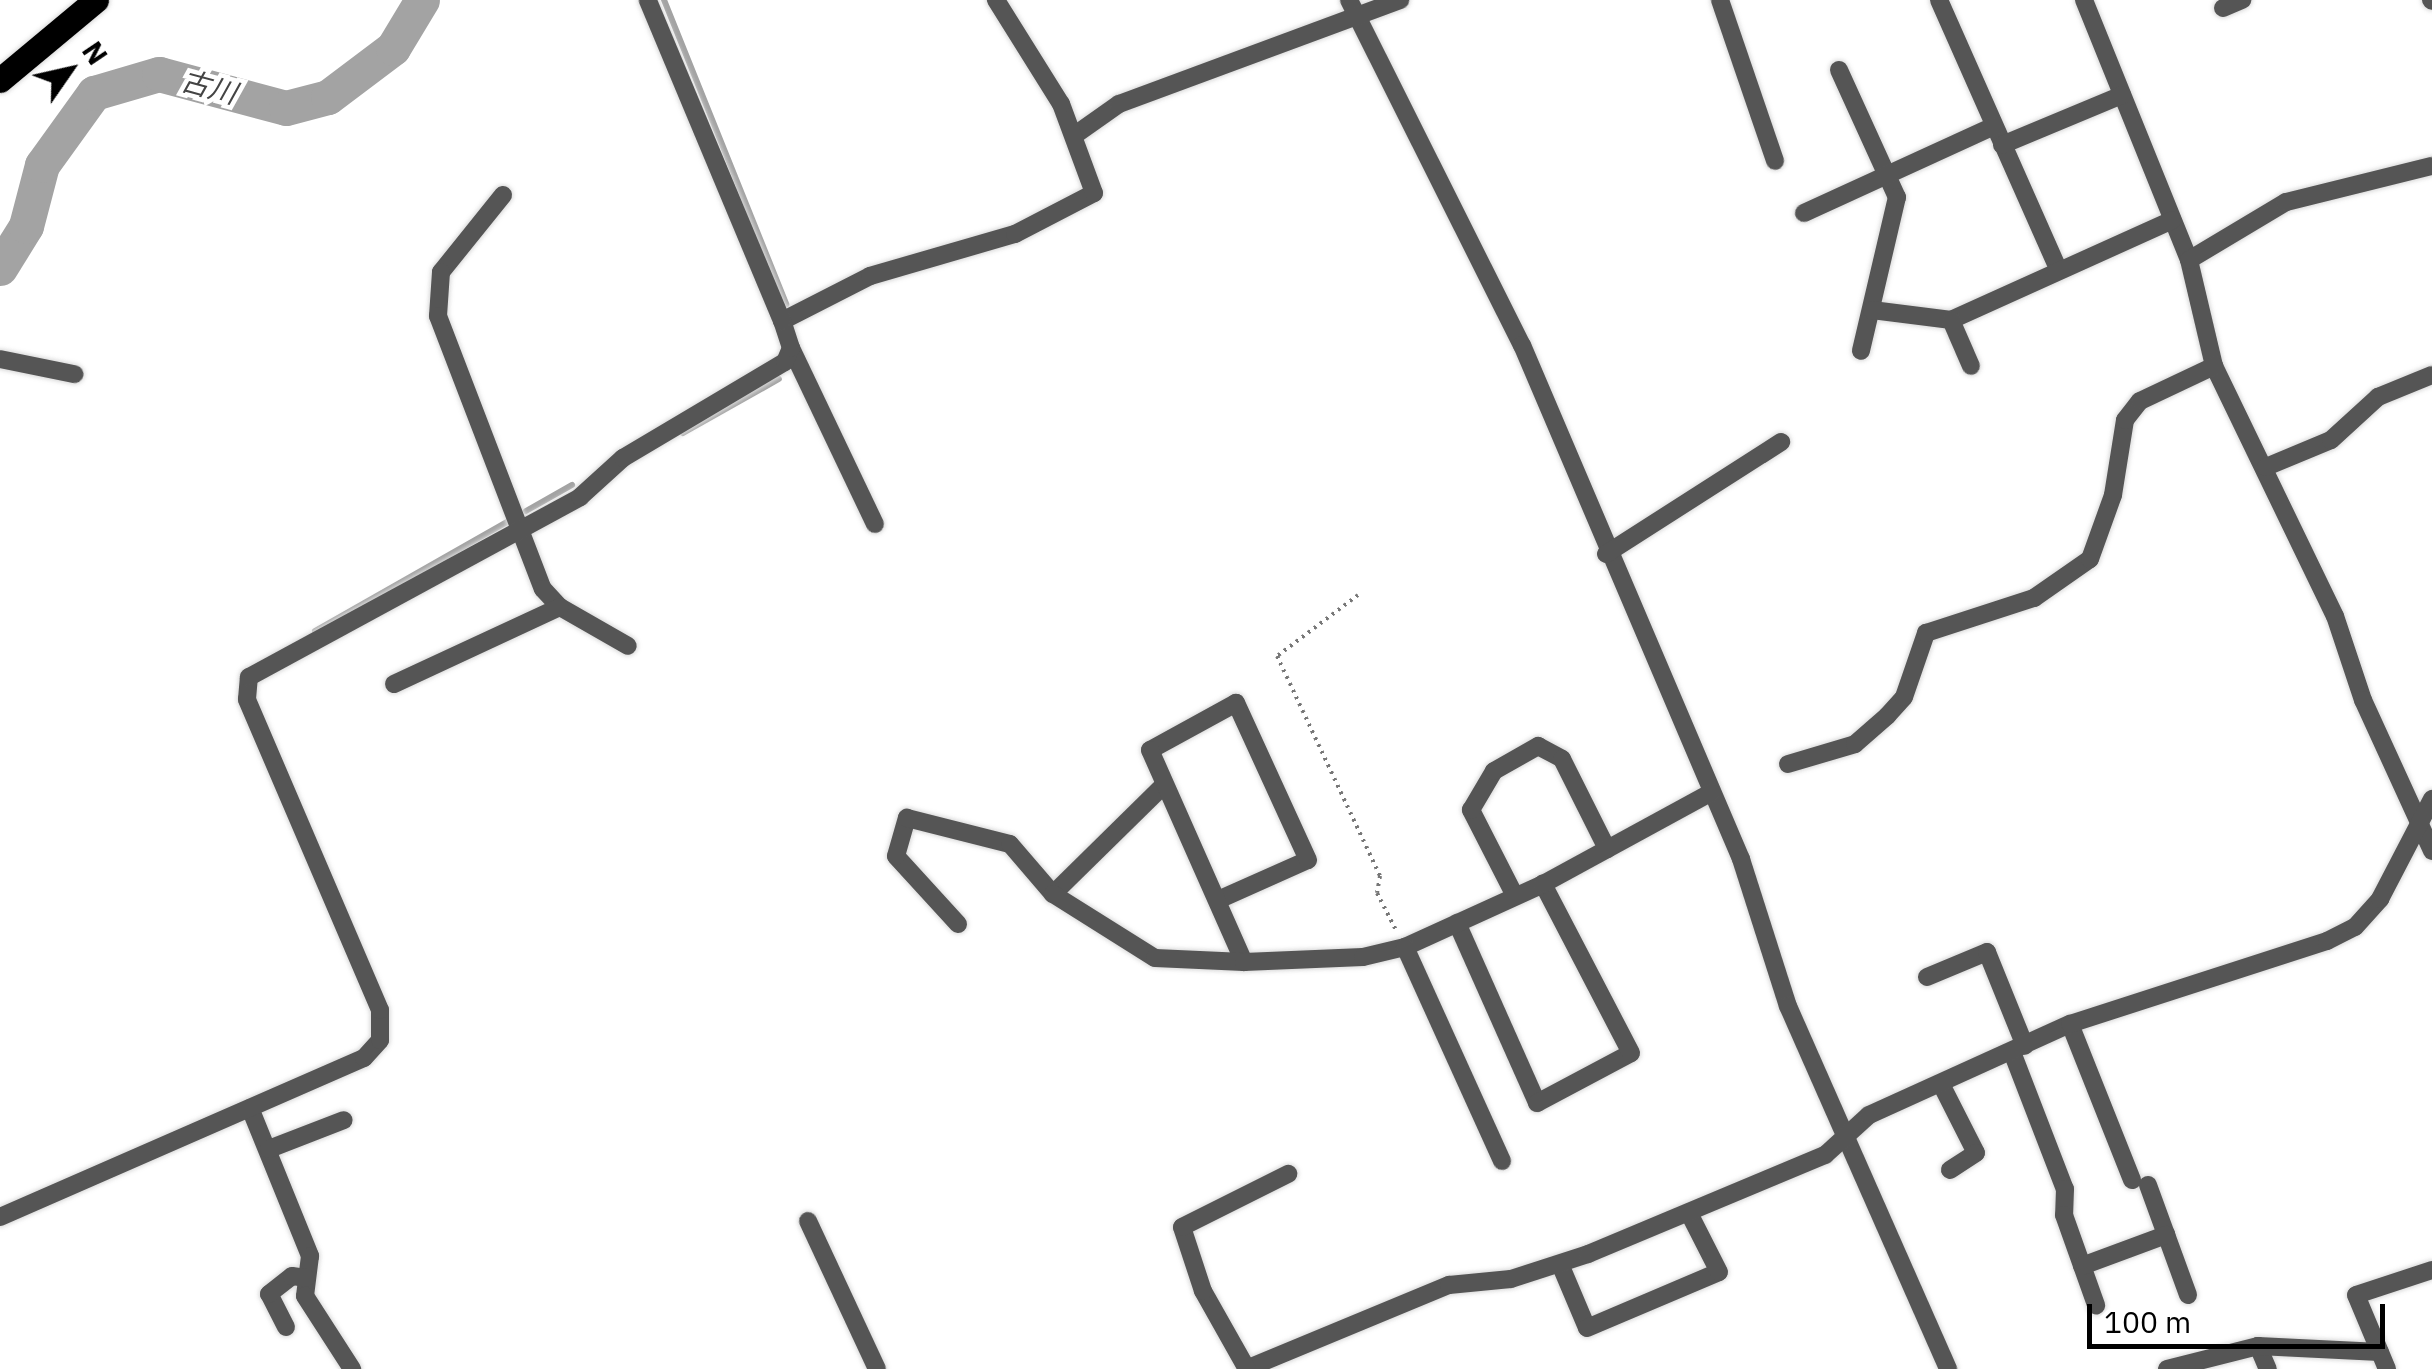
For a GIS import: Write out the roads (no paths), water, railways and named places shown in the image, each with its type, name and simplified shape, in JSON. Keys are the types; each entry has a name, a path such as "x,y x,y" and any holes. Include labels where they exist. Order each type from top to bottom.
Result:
{"main road":[{"path":"0,80 96,0"}],"street":[{"path":"648,0 791,348 875,524"},
{"path":"782,320 870,276 1000,233 1015,234 1094,194 1075,135 996,0"},
{"path":"1075,135 1118,104 1351,6 1400,0"},
{"path":"1720,0 1775,161"},
{"path":"1940,0 2058,270"},
{"path":"2084,0 2189,260 2214,366 2335,616 2363,700 2432,851"},
{"path":"2223,8 2242,0"},
{"path":"1351,6 1494,283 1606,554 1712,792 1763,919 1788,1006 1948,1369"},
{"path":"1840,70 1897,196 1861,350"},
{"path":"2002,145 2122,95"},
{"path":"1804,213 1994,126"},
{"path":"2189,260 2286,202 2432,166"},
{"path":"503,196 441,272 435,292 438,316 543,589 560,606 628,646"},
{"path":"1872,310 1951,320 2172,220"},
{"path":"1951,320 1970,366"},
{"path":"0,1218 364,1058 382,1027 380,1010 247,699 249,676 580,496 624,458 785,362 791,348"},
{"path":"0,358 74,374"},
{"path":"1788,764 1856,744 1887,716 1904,697 1926,633 2034,598 2090,559 2113,494 2126,420 2140,400 2214,366"},
{"path":"2266,467 2331,440 2378,397 2432,375"},
{"path":"1606,554 1782,442"},
{"path":"394,684 560,606"},
{"path":"1218,900 1308,860 1236,703 1150,750 1244,962"},
{"path":"1515,896 1470,810 1494,771 1538,746 1562,759 1606,849"},
{"path":"1052,894 1163,786"},
{"path":"958,924 896,856 907,818 1010,844 1052,894 1155,958 1244,962 1363,957 1405,947 1543,884 1712,792"},
{"path":"1288,1174 1182,1227 1203,1291 1247,1369 1449,1284 1511,1280 1689,1214 1825,1155 1868,1115 2070,1024 2355,927 2380,899 2432,798"},
{"path":"1458,923 1537,1102 1631,1053 1543,884"},
{"path":"1405,947 1502,1161"},
{"path":"1927,977 1987,952 2065,1189 2064,1216 2096,1305"},
{"path":"2070,1024 2166,1235 2188,1295"},
{"path":"1941,1084 1976,1153 1950,1170"},
{"path":"250,1108 310,1256 306,1278 312,1310 352,1369"},
{"path":"270,1150 344,1120"},
{"path":"1560,1264 1587,1328 1719,1272 1689,1214"},
{"path":"808,1221 877,1369"},
{"path":"2082,1266 2166,1235"},
{"path":"2168,1369 2258,1346 2384,1360 2356,1294 2432,1270"},
{"path":"286,1326 269,1294 292,1276 306,1278"},
{"path":"2258,1346 2268,1369"}],"waterway":[{"name":"古川","path":"0,268 26,226 42,165 94,93 159,74 286,108 328,97 393,48 422,0"},
{"path":"664,0 786,304"},
{"path":"683,433 779,379"},
{"path":"526,511 572,485"},
{"path":"315,631 509,521"}]}
